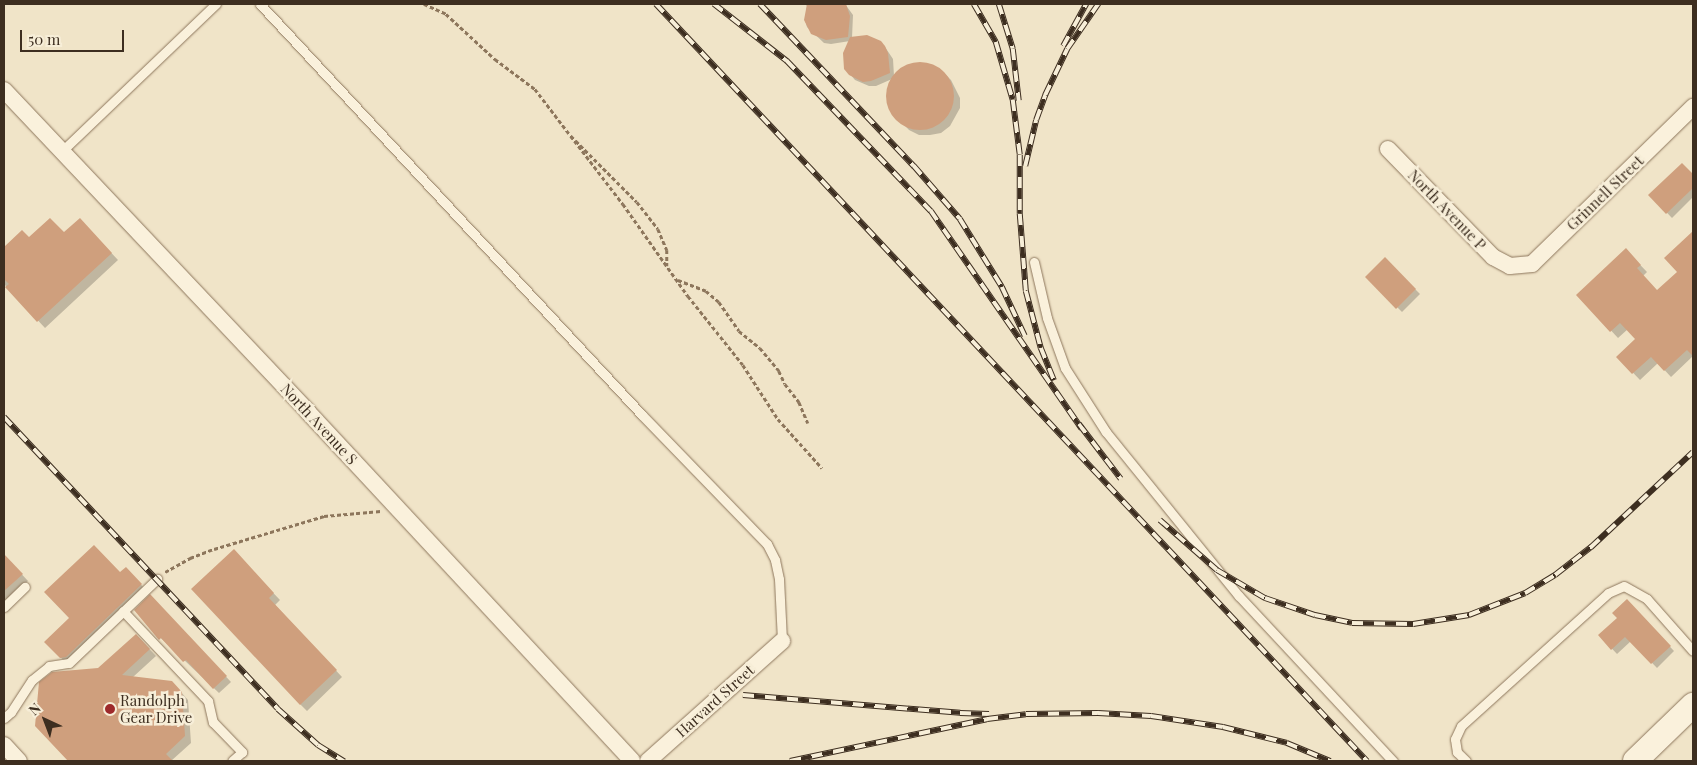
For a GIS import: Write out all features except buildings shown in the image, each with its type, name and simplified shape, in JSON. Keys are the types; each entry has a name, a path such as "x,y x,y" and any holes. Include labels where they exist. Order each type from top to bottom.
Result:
{"main road":[{"path":"1635,761 1693,704"}],"street":[{"name":"North Avenue S","path":"4,90 632,761"},
{"name":"Grinnell Street","path":"1510,266 1532,264 1693,107"},
{"name":"North Avenue P","path":"1388,149 1493,257 1510,266"},
{"name":"Harvard Street","path":"648,761 782,642"},
{"path":"4,745 19,761"}],"lane":[{"path":"62,151 216,4"},
{"path":"260,4 635,408 767,544 775,560 779,579 782,642"},
{"path":"1034,262 1047,318 1065,368 1106,432 1239,596 1394,761"},
{"path":"4,718 11,712 32,680 49,666 69,663 157,579"},
{"path":"1466,761 1457,752 1455,739 1461,726 1608,593 1624,586 1647,599 1693,651"},
{"path":"4,607 26,587"},
{"path":"123,611 208,701 213,722 242,752 232,761"}],"path":[{"path":"424,4 446,14 495,59 535,89 623,204 676,280 743,365 778,420 822,468"},
{"path":"565,130 637,202 658,229 667,250 667,268"},
{"path":"676,280 706,291 719,302 739,331 760,348 779,372 785,384 799,402 808,422"},
{"path":"157,579 169,569 190,558 324,516 361,512 400,511"}],"railway":[{"path":"656,4 1367,761"},
{"path":"714,4 787,61 931,211 1082,429"},
{"path":"760,4 914,166 960,219 1002,287 1025,336"},
{"path":"974,4 996,42 1013,100 1020,155 1020,214 1026,291 1041,348 1054,380"},
{"path":"999,4 1013,49 1019,101"},
{"path":"1063,46 1086,4"},
{"path":"1025,166 1036,120 1045,95 1067,49 1098,4"},
{"path":"4,417 278,709 318,745 344,761"},
{"path":"1079,424 1121,479"},
{"path":"1160,520 1217,570 1265,598 1315,615 1352,623 1413,624 1469,615 1525,593 1555,575 1591,547 1693,452"},
{"path":"743,695 989,714"},
{"path":"790,761 987,719 1026,714 1098,713 1151,716 1223,727 1287,743 1330,761"}],"place":[{"name":"Randolph Gear Drive","path":"110,709"}]}
